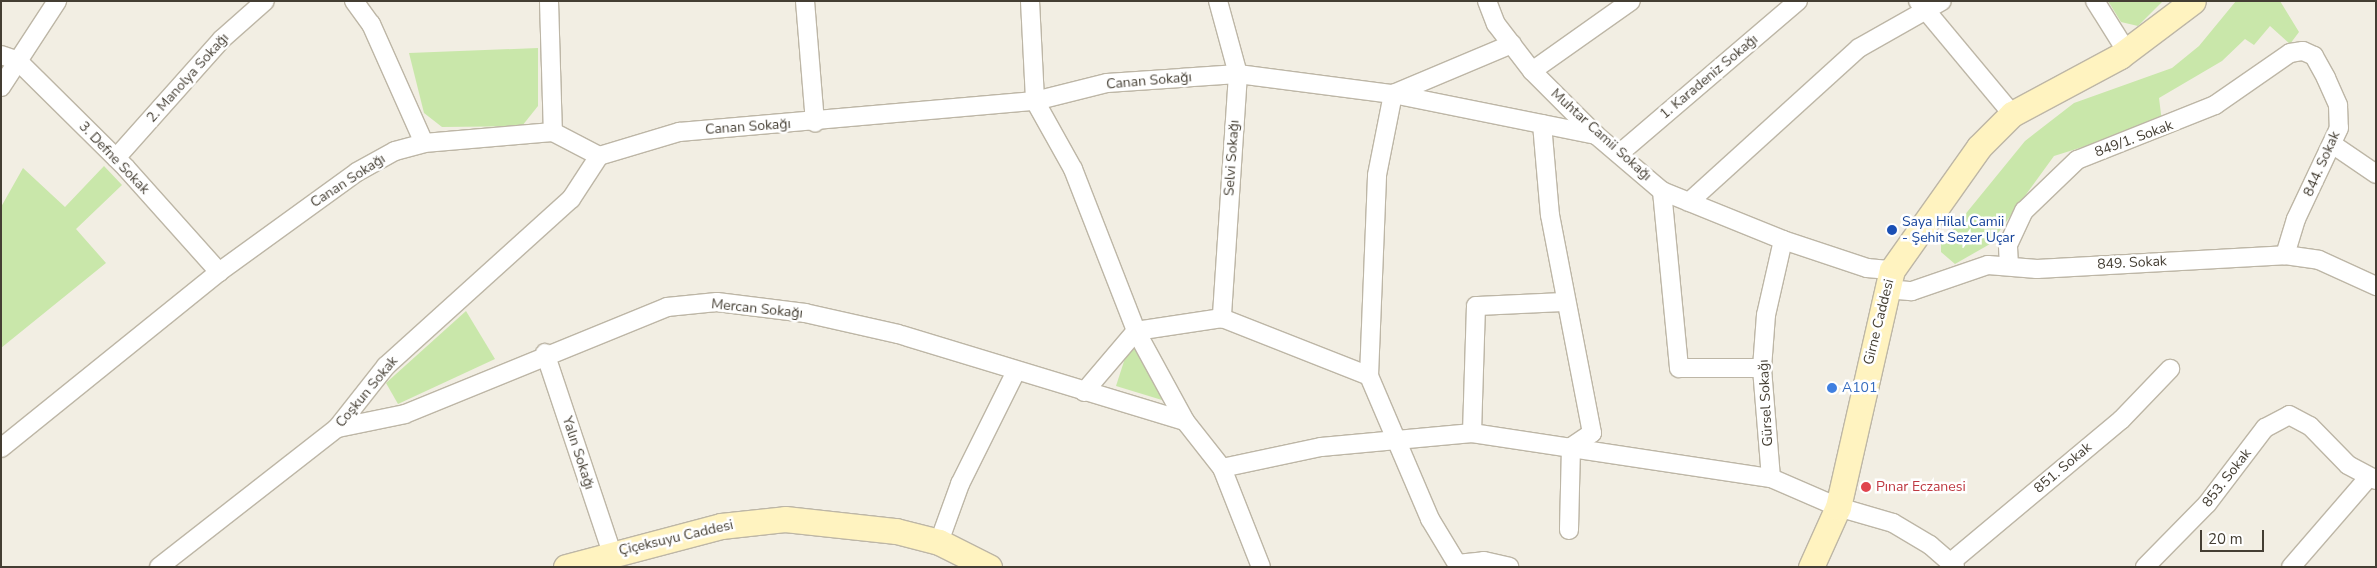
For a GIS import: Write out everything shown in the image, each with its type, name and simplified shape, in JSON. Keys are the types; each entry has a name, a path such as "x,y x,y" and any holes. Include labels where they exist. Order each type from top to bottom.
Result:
{"street":[{"path":"1,87 57,1"},
{"name":"2. Manolya Sokağı","path":"116,158 222,39 265,1"},
{"path":"354,1 371,24 424,143"},
{"path":"371,24 373,1"},
{"path":"555,1 549,2 552,132 599,156"},
{"path":"804,1 815,123"},
{"path":"1030,1 1035,101 1072,169 1136,331 1185,421 1222,468 1261,567"},
{"name":"Selvi Sokağı","path":"1218,1 1238,74 1222,318"},
{"name":"Muhtar Camii Sokağı","path":"1487,1 1512,44 1532,71 1596,135 1620,153 1662,191 1783,240 1867,268 1890,279"},
{"path":"1532,71 1631,1"},
{"name":"1. Karadeniz Sokağı","path":"1620,153 1798,1"},
{"path":"1689,202 1859,48 1922,7 1942,1"},
{"path":"2095,1 2127,52"},
{"name":"Girne Caddesi","path":"1812,567 1838,507 1890,279 1980,147 2012,114 2127,52 2193,1"},
{"path":"1922,7 2012,114"},
{"path":"1509,567 1484,561 1458,565 1430,519 1398,438 1369,376 1377,176 1393,94 1512,44"},
{"name":"844. Sokak","path":"2285,255 2296,220 2339,128 2338,105 2314,56 2303,51"},
{"name":"849/1. Sokak","path":"2009,266 2008,245 2024,211 2077,160 2215,106 2290,53 2303,51"},
{"name":"3. Defne Sokak","path":"1,55 18,61 116,158 219,272"},
{"name":"Canan Sokağı","path":"599,156 679,132 815,123 1035,101 1107,83 1238,74 1393,94 1596,135"},
{"path":"1542,124 1550,215 1565,302 1592,433 1571,447"},
{"name":"Canan Sokağı","path":"1,448 219,272 356,172 395,151 424,143 552,132"},
{"path":"2332,144 2376,174"},
{"name":"Coşkun Sokak","path":"159,567 337,428 386,366 571,199 599,156"},
{"path":"1662,191 1679,368 1762,368"},
{"name":"Gürsel Sokağı","path":"1771,478 1762,368 1766,315 1783,240"},
{"name":"849. Sokak","path":"1890,279 1912,291 1966,270 2009,266 2037,269 2285,255 2319,260 2376,286"},
{"name":"Mercan Sokağı","path":"337,428 405,414 545,353 667,306 717,302 805,313 898,334 1084,392 1185,421"},
{"path":"1472,433 1476,306 1565,302"},
{"path":"1084,392 1136,331 1222,318 1369,376"},
{"name":"Yalın Sokağı","path":"545,353 612,553"},
{"name":"851. Sokak","path":"1953,565 2121,420 2170,369"},
{"path":"939,542 960,484 1016,371"},
{"name":"853. Sokak","path":"2145,567 2207,504 2265,428 2289,415 2310,426 2348,465 2372,479"},
{"path":"1222,468 1321,447 1398,438 1472,433 1771,478 1838,507 1893,523 1953,565"},
{"path":"1569,530 1571,447"},
{"path":"2291,567 2372,479"},
{"name":"Çiçeksuyu Caddesi","path":"566,567 612,553 721,526 785,519 852,525 939,542 989,567"}],"green space":[{"path":"2108,1 2163,1 2138,26 2121,22"},
{"path":"2236,1 2280,1 2299,32 2290,44 2270,26 2254,45 2245,39 2222,61 2159,98 2162,122 2054,156 1990,244 1955,264 1941,252 1941,244 2025,141 2074,103 2172,68 2199,46"},
{"path":"538,48 538,106 522,126 442,127 424,113 409,53"},
{"path":"104,166 122,185 76,229 106,263 1,348 1,207 23,168 65,207"},
{"path":"466,311 495,359 398,404 386,383"},
{"path":"1135,348 1156,384 1162,400 1116,386 1127,352"}],"place":[{"name":"Saya Hilal Camii - Şehit Sezer Uçar","path":"1892,230"},
{"name":"A101","path":"1832,388"},
{"name":"Pınar Eczanesi","path":"1866,487"}]}
